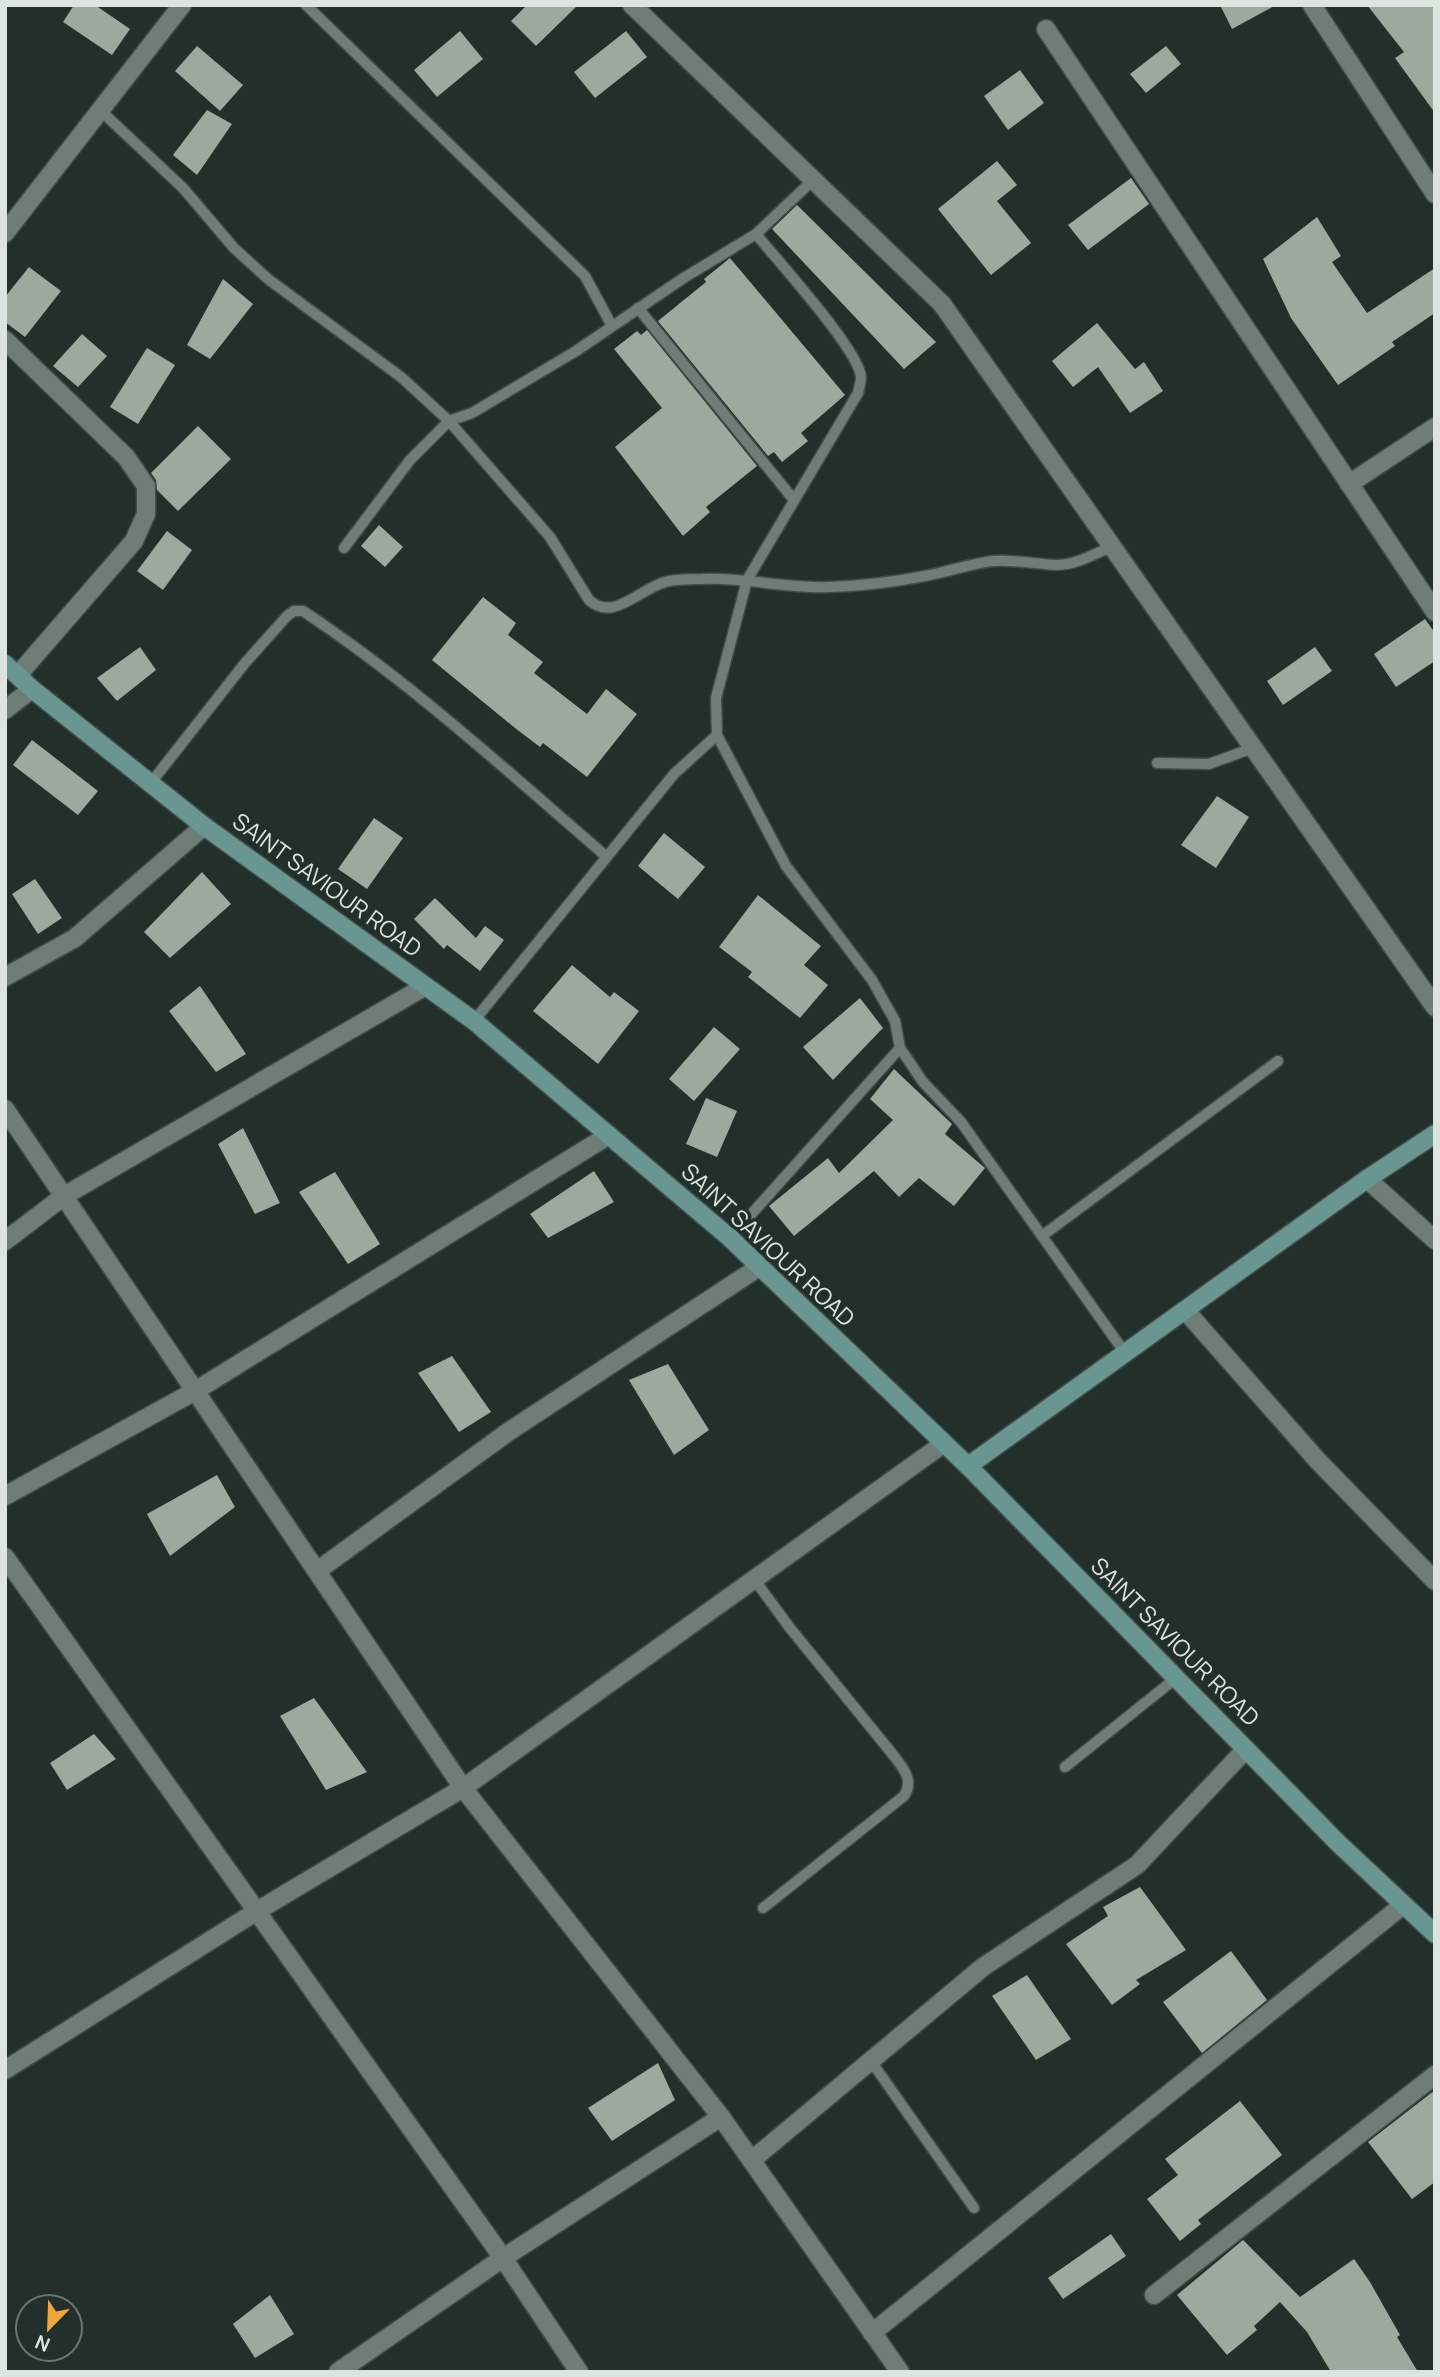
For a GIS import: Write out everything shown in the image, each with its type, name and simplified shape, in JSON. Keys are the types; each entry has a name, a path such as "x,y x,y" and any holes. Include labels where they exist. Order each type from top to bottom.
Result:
{"street":[{"path":"5,233 182,5"},
{"path":"632,5 942,304 1435,1007"},
{"path":"1312,5 1435,194"},
{"path":"1046,29 1435,612"},
{"path":"5,340 126,457 146,485 146,514 134,541 12,670"},
{"path":"1349,484 1435,427"},
{"name":"SAINT SAVIOUR ROAD","path":"12,670 32,689 204,826 474,1021 730,1238 968,1466 1338,1843 1435,1934"},
{"path":"5,710 32,689"},
{"path":"5,977 75,938 204,826"},
{"path":"5,1241 64,1196 424,987"},
{"path":"5,1110 463,1788 722,2117 900,2372"},
{"path":"5,1496 195,1391 609,1135"},
{"path":"968,1466 1367,1179 1435,1135"},
{"path":"1367,1179 1435,1240"},
{"path":"317,1571 508,1432 759,1267"},
{"path":"1185,1310 1318,1461 1435,1581"},
{"path":"5,2070 257,1912 463,1788 943,1444"},
{"path":"5,1557 503,2258 579,2372"},
{"path":"752,2160 984,1967 1137,1865 1246,1749"},
{"path":"872,2333 1403,1905"},
{"path":"1154,2295 1435,2075"},
{"path":"338,2372 503,2258 722,2117"}],"lane":[{"path":"306,5 585,276 612,326"},
{"path":"100,110 183,188 234,248 268,279 401,377 449,422 550,537 589,600 597,608 605,610 619,606 649,588 668,581 703,578 747,580 790,587 831,587 924,577 1004,560 1066,564 1111,547"},
{"path":"344,548 410,460 449,422 483,407 576,351 682,279 755,234 813,180"},
{"path":"755,234 838,334 855,360 861,377 858,393 747,580 716,698 717,735 786,866 872,980 895,1021 900,1048 923,1082 961,1122 1125,1353"},
{"path":"638,308 794,500"},
{"path":"150,784 245,663 287,616 294,611 303,611 351,643 444,718 607,857"},
{"path":"474,1021 674,774 717,735"},
{"path":"1157,763 1209,764 1253,748"},
{"path":"730,1238 900,1048"},
{"path":"1042,1236 1278,1061"},
{"path":"754,1579 790,1628 906,1771 909,1781 904,1796 763,1908"},
{"path":"1065,1767 1176,1678"},
{"path":"871,2061 974,2208"}],"building":[{"path":"74,5 95,5 130,29 112,55 63,22"},
{"path":"527,5 578,5 536,46 511,21"},
{"path":"1220,5 1276,5 1232,29"},
{"path":"1367,5 1435,5 1435,113 1395,58 1404,52"},
{"path":"460,31 483,59 437,97 414,70"},
{"path":"626,31 647,57 595,98 574,72"},
{"path":"197,46 243,85 220,111 175,71"},
{"path":"1166,46 1181,64 1146,93 1130,74"},
{"path":"1020,70 1044,103 1008,130 984,96"},
{"path":"207,110 232,124 197,175 173,155"},
{"path":"997,161 1017,185 997,201 1031,243 991,275 938,209"},
{"path":"1131,178 1149,204 1088,250 1068,225"},
{"path":"797,205 936,342 904,369 772,229"},
{"path":"1317,217 1341,256 1332,262 1367,313 1435,268 1435,313 1392,342 1395,346 1338,385 1291,318 1263,259"},
{"path":"730,258 845,395 801,433 808,441 782,462 774,452 768,456 658,321 706,282 704,279"},
{"path":"29,267 61,291 25,337 5,322 5,297"},
{"path":"223,279 253,304 210,359 187,345"},
{"path":"1097,323 1135,369 1144,362 1163,391 1130,413 1098,367 1073,387 1052,361"},
{"path":"647,330 757,466 706,507 710,512 683,536 615,447 662,408 614,349 637,331 641,335"},
{"path":"82,334 107,356 78,387 53,366"},
{"path":"147,348 175,365 138,424 110,407"},
{"path":"198,426 231,459 178,511 157,490 156,480 151,473"},
{"path":"379,525 403,547 385,567 361,546"},
{"path":"167,531 192,550 163,590 137,571"},
{"path":"483,597 516,623 508,635 543,662 534,673 587,714 606,689 637,714 587,777 543,743 540,747 432,660"},
{"path":"1425,619 1435,633 1435,661 1396,687 1374,654"},
{"path":"140,647 156,670 117,701 97,678"},
{"path":"1315,647 1332,671 1283,705 1267,681"},
{"path":"32,740 98,791 78,815 13,765"},
{"path":"1217,796 1249,817 1216,868 1181,845"},
{"path":"374,818 403,838 367,889 338,869"},
{"path":"664,833 705,867 678,899 638,866"},
{"path":"202,872 231,904 170,958 144,932"},
{"path":"35,879 62,918 38,934 12,894"},
{"path":"758,895 821,946 804,965 828,985 800,1018 748,977 752,972 719,947"},
{"path":"435,898 476,938 485,926 504,940 480,971 447,945 444,949 414,919"},
{"path":"572,965 610,997 614,992 639,1011 598,1064 533,1011"},
{"path":"200,986 246,1054 216,1072 169,1011"},
{"path":"860,998 883,1028 833,1080 803,1047"},
{"path":"714,1027 740,1049 694,1101 669,1079"},
{"path":"894,1069 952,1124 945,1134 985,1168 954,1206 919,1178 899,1197 874,1171 794,1236 769,1206 828,1158 839,1173 893,1120 870,1099"},
{"path":"706,1098 737,1111 717,1157 686,1144"},
{"path":"243,1128 280,1203 255,1214 218,1144"},
{"path":"594,1171 614,1202 548,1238 530,1214"},
{"path":"335,1172 380,1244 348,1264 299,1192"},
{"path":"452,1356 491,1412 459,1432 418,1373"},
{"path":"668,1364 709,1430 674,1455 629,1380"},
{"path":"217,1475 235,1507 170,1556 147,1514"},
{"path":"314,1698 367,1772 326,1790 280,1716"},
{"path":"94,1734 116,1759 67,1790 50,1763"},
{"path":"1140,1887 1186,1950 1136,1980 1140,1984 1112,2005 1066,1944 1108,1916 1103,1907"},
{"path":"1231,1951 1267,2000 1202,2053 1163,2002"},
{"path":"1027,1975 1071,2039 1036,2060 992,1996"},
{"path":"658,2063 675,2100 612,2141 588,2108"},
{"path":"1435,2090 1435,2182 1412,2199 1368,2142"},
{"path":"1240,2101 1282,2155 1198,2220 1201,2224 1180,2241 1147,2199 1178,2175 1165,2159"},
{"path":"1111,2234 1126,2256 1063,2299 1048,2278"},
{"path":"1243,2240 1300,2297 1354,2259 1370,2282 1418,2372 1331,2372 1307,2332 1280,2302 1254,2326 1257,2330 1227,2355 1177,2295"},
{"path":"270,2295 294,2334 255,2358 233,2324"}]}
